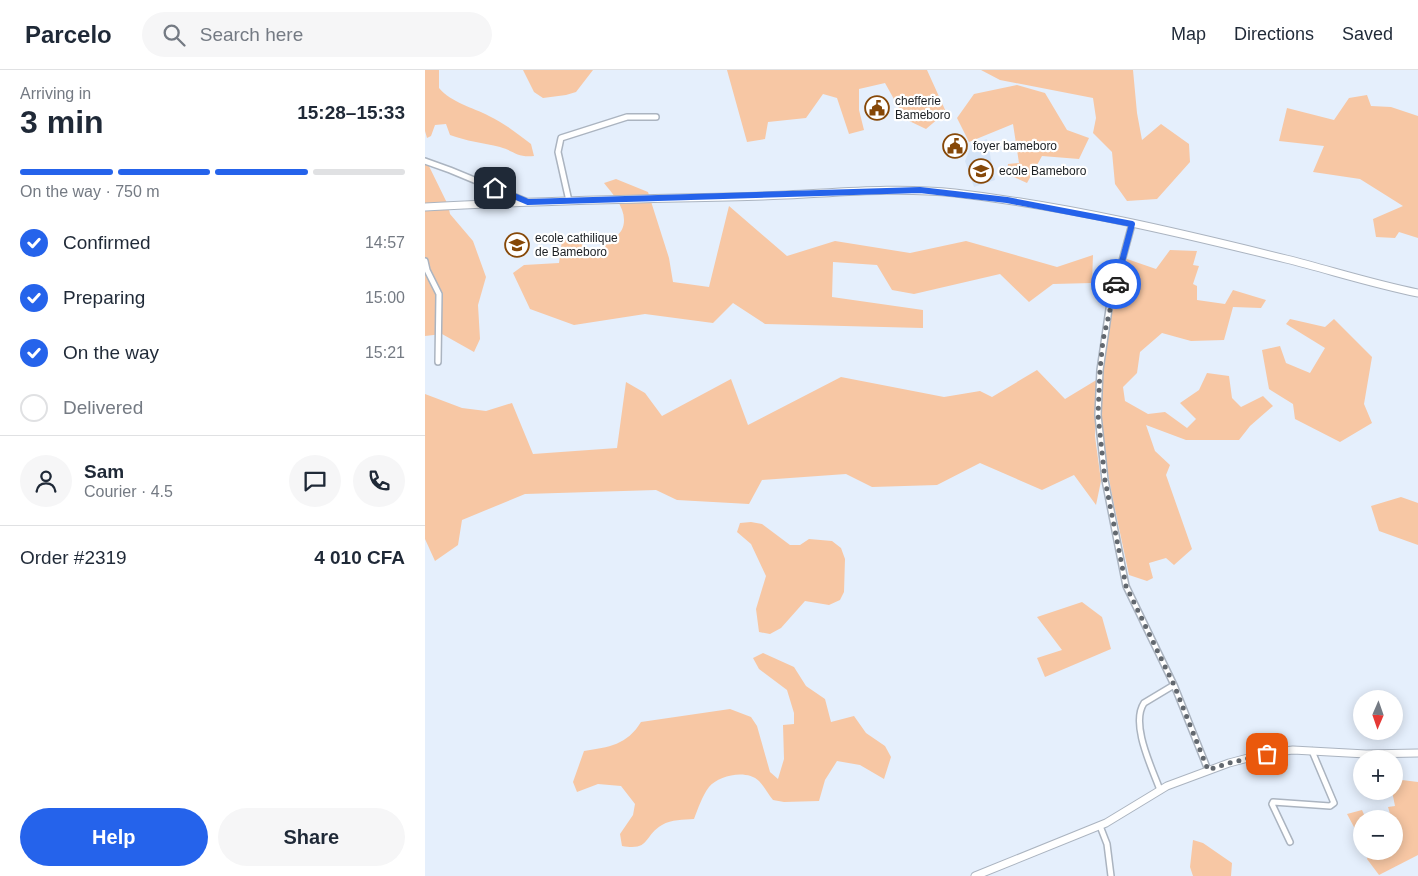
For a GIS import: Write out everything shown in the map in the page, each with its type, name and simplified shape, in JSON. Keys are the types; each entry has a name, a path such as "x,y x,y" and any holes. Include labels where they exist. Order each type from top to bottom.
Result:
{"street":[{"path":"569,201 558,152 561,138 627,116 656,116"},
{"path":"425,161 528,202"},
{"path":"425,207 920,190 1007,200 1132,224 1280,258 1418,293"},
{"path":"1132,224 1109,309 1103,340 1098,406 1099,438 1124,578 1130,596 1174,685 1208,770"},
{"path":"425,261 427,270 439,294 439,362"},
{"path":"1160,790 1141,734 1139,722 1141,707 1144,703 1174,685"},
{"path":"975,876 1099,826 1160,790 1229,763 1273,752 1293,750 1366,754 1418,753"},
{"path":"1289,842 1272,804 1273,802 1330,806 1334,803 1312,751"},
{"path":"1099,826 1107,844 1111,876"}],"shaded area":[{"path":"425,70 439,70 439,88 444,93 511,129 531,144 534,156 520,155 500,147 450,135 446,124 435,125 431,136 427,138 425,131"},
{"path":"523,70 593,70 576,92 543,98 534,92"},
{"path":"727,70 927,70 946,112 926,129 905,119 885,83 859,89 859,110 864,130 849,134 837,98 823,94 806,118 768,122 765,139 747,142"},
{"path":"981,70 1133,70 1137,113 1142,140 1161,124 1189,144 1190,162 1157,199 1127,201 1115,184 1112,152 1093,133 1096,118 1093,98 1000,80"},
{"path":"1017,85 1045,93 1067,130 1089,138 1079,159 1042,156 1027,183 1007,174 1008,164 1019,163 1013,124 969,142 957,118 974,94"},
{"path":"1367,95 1371,106 1391,107 1418,116 1418,238 1399,232 1395,238 1376,237 1373,219 1403,206 1360,179 1313,172 1324,146 1279,141 1287,108 1334,120 1349,98"},
{"name":"ecole Bameboro","path":"987,139 995,180 974,187 965,161 972,144"},
{"path":"425,158 448,205 450,214 473,241 486,277 478,305 480,339 474,352 442,334 425,336"},
{"path":"616,179 648,192 669,258 673,282 709,287 729,206 787,256 835,241 910,253 966,241 1057,267 1093,255 1092,283 1053,284 1029,302 1000,274 914,294 892,290 877,265 833,262 832,297 923,310 923,328 765,324 733,303 713,323 645,314 574,325 530,309 513,273 524,265 559,263 562,240 573,236 578,242 589,248 605,246 616,237 623,228 622,210 604,183"},
{"path":"1170,250 1197,251 1193,265 1199,266 1193,284 1197,286 1197,300 1225,304 1233,290 1266,300 1261,308 1233,307 1224,340 1191,341 1162,333 1140,352 1137,373 1123,387 1125,401 1148,414 1165,412 1187,428 1196,419 1180,403 1199,390 1207,373 1229,376 1232,398 1241,407 1263,396 1273,406 1250,426 1239,440 1186,440 1146,425 1155,451 1170,465 1166,475 1192,549 1174,565 1166,558 1149,563 1153,578 1147,581 1129,575 1105,454 1101,413 1102,376 1111,314 1127,259 1156,269"},
{"path":"1290,319 1325,327 1334,319 1372,357 1364,404 1372,423 1340,442 1295,419 1293,404 1269,389 1262,350 1280,346 1286,363 1310,373 1325,348 1286,324"},
{"path":"1037,370 1065,399 1098,379 1095,436 1101,481 1096,505 1074,475 1042,490 980,463 937,485 872,487 846,474 762,480 749,504 677,500 656,490 525,494 462,520 458,545 435,561 425,539 425,394 462,408 486,411 512,403 533,454 617,448 626,382 645,393 662,416 731,379 748,425 841,377 944,397 980,391 992,397"},
{"path":"1401,497 1418,503 1418,545 1379,531 1371,506"},
{"path":"740,523 762,524 790,545 800,545 809,539 832,541 841,548 845,559 844,592 840,600 829,605 805,601 781,628 770,634 759,632 756,609 766,576 751,544 737,532"},
{"path":"1082,602 1102,617 1111,649 1045,677 1037,658 1062,650 1037,617"},
{"path":"763,653 794,667 806,686 825,699 831,722 854,716 866,733 885,746 891,757 884,779 860,765 837,761 825,780 819,801 784,802 773,800 761,783 754,777 741,774 733,775 719,779 709,787 702,798 694,819 666,823 656,829 642,844 631,847 622,846 620,834 633,815 635,804 621,786 598,784 577,792 573,782 584,751 617,744 630,736 641,722 730,709 751,717 757,726 770,772 778,779 784,759 783,725 794,724 794,713 787,690 759,669 753,658"},
{"path":"1403,780 1418,782 1418,855 1379,875 1368,860 1403,860 1403,810 1389,810 1388,807 1395,806 1394,800 1403,800"},
{"path":"1353,812 1353,825 1347,814"},
{"path":"1193,840 1203,843 1232,863 1231,876 1193,876 1190,867"}],"way so far":[{"path":"1116,284 1103,340 1098,415 1105,480 1126,586 1174,685 1208,770 1267,754"}],"place":[{"name":"chefferie Bameboro","path":"877,108"},
{"name":"foyer bameboro","path":"955,146"},
{"name":"ecole Bameboro","path":"981,171"},
{"name":"ecole cathilique de Bameboro","path":"517,245"}],"route":[{"path":"495,188 528,202 773,196 906,190 935,191 1007,200 1132,224 1116,284"}]}
